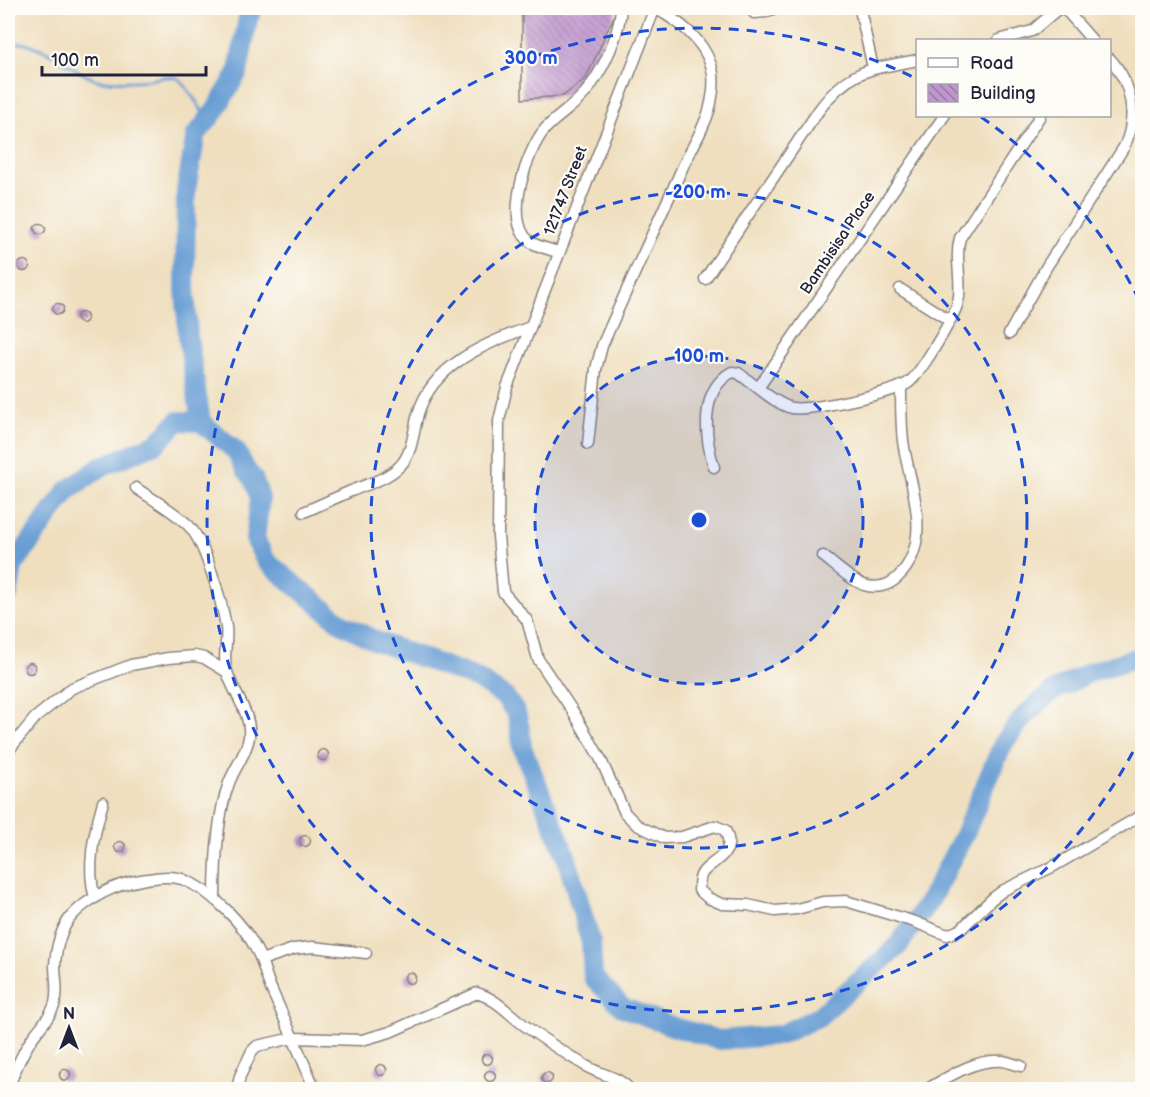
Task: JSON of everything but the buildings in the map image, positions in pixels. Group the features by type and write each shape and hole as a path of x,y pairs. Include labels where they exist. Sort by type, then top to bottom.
{"street":[{"path":"558,252 528,241 519,222 525,168 529,155 546,128 589,89 612,44 621,8"},
{"path":"588,444 596,369 602,345 703,127 713,92 712,66 705,52 691,33 676,20 655,8"},
{"name":"121747 Street","path":"655,8 507,387 499,421 498,536 503,592 527,620 537,659 574,713 600,758 625,813 637,825 664,838 682,837 715,826 725,830 729,837 728,847 723,856 703,872 699,881 699,890 708,898 723,904 748,905 775,911 797,909 823,902 846,901 915,922 947,935 960,930 1004,890 1054,866 1143,815"},
{"path":"754,13 766,12 775,8"},
{"path":"1008,39 1034,36 1059,8"},
{"path":"1064,8 1091,39"},
{"path":"861,14 873,68"},
{"path":"705,279 827,99 850,78 873,68 916,60"},
{"path":"1009,334 1047,266 1131,133 1132,112 1126,84 1111,60"},
{"name":"Bambisisa Place","path":"759,387 943,117"},
{"path":"714,467 708,449 707,436 710,400 723,378 728,374 735,372 786,406 801,409 847,400 909,383 920,370 950,320 958,300 957,254 960,238 1039,117"},
{"path":"900,289 950,320"},
{"path":"304,512 376,482 398,468 408,454 423,399 440,377 488,342 530,327"},
{"path":"823,556 863,584 873,587 894,581 909,562 917,531 916,510 903,442 902,386"},
{"path":"136,488 181,518 197,536 205,555 225,625 227,672 246,715 249,738 224,798 215,875 215,900"},
{"path":"8,751 35,718 72,688 131,665 195,656 204,658 227,672"},
{"path":"95,898 90,882 91,868 96,828 104,802"},
{"path":"8,1089 18,1063 55,1006 57,984 55,965 61,936 69,920 81,907 95,898 134,881 170,877 192,884 215,900 243,929 261,960 269,985 315,1089"},
{"path":"261,960 294,949 313,947 366,953"},
{"path":"237,1089 240,1076 252,1051 257,1046 293,1038 362,1040 390,1032 477,993 497,1003 592,1070 619,1080 630,1089"},
{"path":"926,1089 954,1073 981,1064 1001,1061 1022,1066"}],"waterway":[{"path":"253,8 248,18 238,72 215,111 196,135 186,190 185,287 188,337 201,422 236,451 253,478 260,498 255,539 266,561 341,623 376,641 476,678 505,697 516,713 522,747 566,856 591,943 593,977 622,1007 674,1027 720,1040 780,1035 818,1017 898,946 930,900 964,835 1003,744 1025,715 1052,692 1088,673 1142,656"},
{"path":"19,43 31,45 55,55"},
{"path":"60,60 102,81 177,78 189,90 207,120"},
{"path":"8,595 13,566 67,491 101,467 157,443 178,421 201,422"}]}
